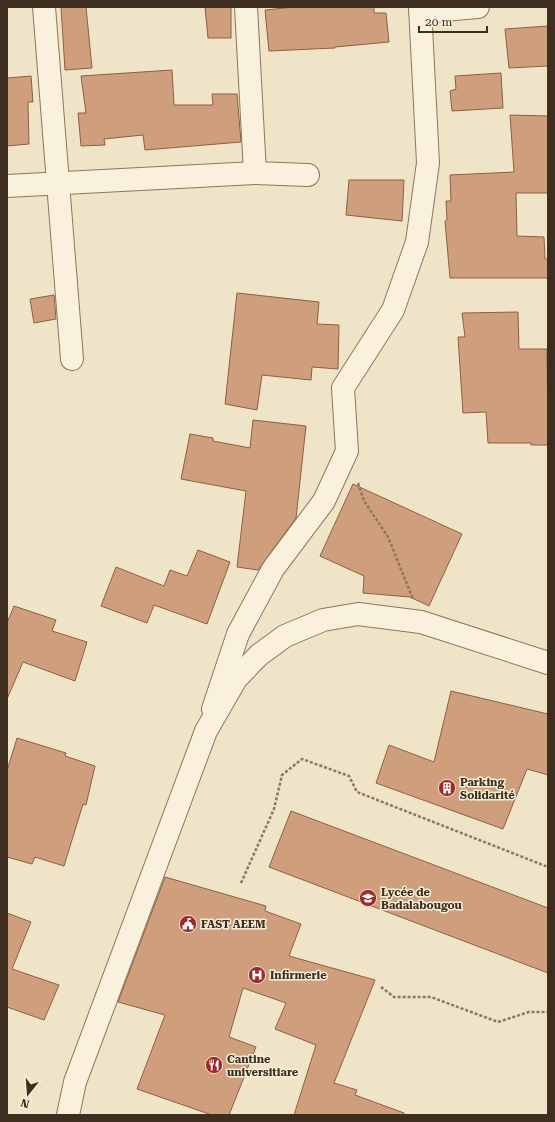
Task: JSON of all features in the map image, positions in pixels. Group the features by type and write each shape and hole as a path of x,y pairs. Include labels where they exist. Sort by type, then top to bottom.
{"street":[{"path":"44,7 72,359"},
{"path":"246,7 255,173"},
{"path":"68,1115 75,1082 206,731 238,634 273,568 324,501 347,451 343,388 393,310 417,242 428,163 420,9 478,7"},
{"path":"7,186 255,173 308,175"},
{"path":"206,731 236,679 259,655 285,636 323,620 358,614 421,622 548,663"}],"path":[{"path":"347,451 364,500 388,537 421,622"},
{"path":"240,883 274,808 282,775 302,759 349,776 357,792 548,867"},
{"path":"381,987 394,997 431,997 498,1022 529,1012 548,1012"}],"building":[{"path":"61,7 86,7 92,68 65,70"},
{"path":"205,7 231,7 231,38 208,38"},
{"path":"294,7 374,7 374,13 386,13 389,42 335,48 269,51 265,10"},
{"path":"548,26 548,66 509,68 505,29"},
{"path":"172,70 174,105 213,105 212,94 237,94 241,142 145,150 143,135 104,139 105,145 81,146 78,113 86,113 81,76"},
{"path":"501,73 503,108 452,111 450,91 456,89 455,76"},
{"path":"31,76 33,102 28,102 29,144 7,146 7,78"},
{"path":"510,115 548,116 548,193 516,193 517,236 544,237 545,259 548,259 548,278 450,278 445,221 447,220 446,201 451,201 450,175 514,172"},
{"path":"349,180 404,180 402,221 346,215"},
{"path":"237,293 319,302 317,324 339,325 338,369 312,367 311,380 262,375 257,410 225,404"},
{"path":"54,295 56,319 34,323 30,299"},
{"path":"518,312 519,349 547,349 548,445 531,445 531,443 488,443 486,412 463,413 458,337 465,337 462,313"},
{"path":"253,420 306,426 296,518 258,570 237,567 246,491 181,479 190,434 213,438 213,441 250,448"},
{"path":"353,484 462,534 429,606 410,597 363,593 364,576 320,556"},
{"path":"198,550 230,562 207,624 154,605 147,623 101,606 116,567 164,586 170,570 187,576"},
{"path":"14,606 56,620 52,631 87,642 75,681 23,662 7,699 7,623"},
{"path":"451,691 548,714 548,775 527,769 503,829 376,783 389,745 434,762"},
{"path":"17,738 66,753 65,756 95,766 86,805 83,804 64,866 35,857 32,864 7,857 7,771"},
{"path":"291,811 548,908 548,973 269,867"},
{"path":"165,877 266,906 265,911 301,924 289,956 375,980 334,1083 357,1090 355,1095 404,1113 404,1115 294,1115 316,1045 275,1029 286,1003 243,988 229,1037 256,1047 229,1115 212,1115 137,1089 165,1015 118,1002"},
{"path":"7,913 31,922 12,969 59,985 44,1020 7,1007"}],"place":[{"name":"Parking Solidarité","path":"447,788"},
{"name":"Lycée de Badalabougou","path":"368,898"},
{"name":"FAST AEEM","path":"188,924"},
{"name":"Infirmerie","path":"257,975"},
{"name":"Cantine universitiare","path":"214,1065"}]}
